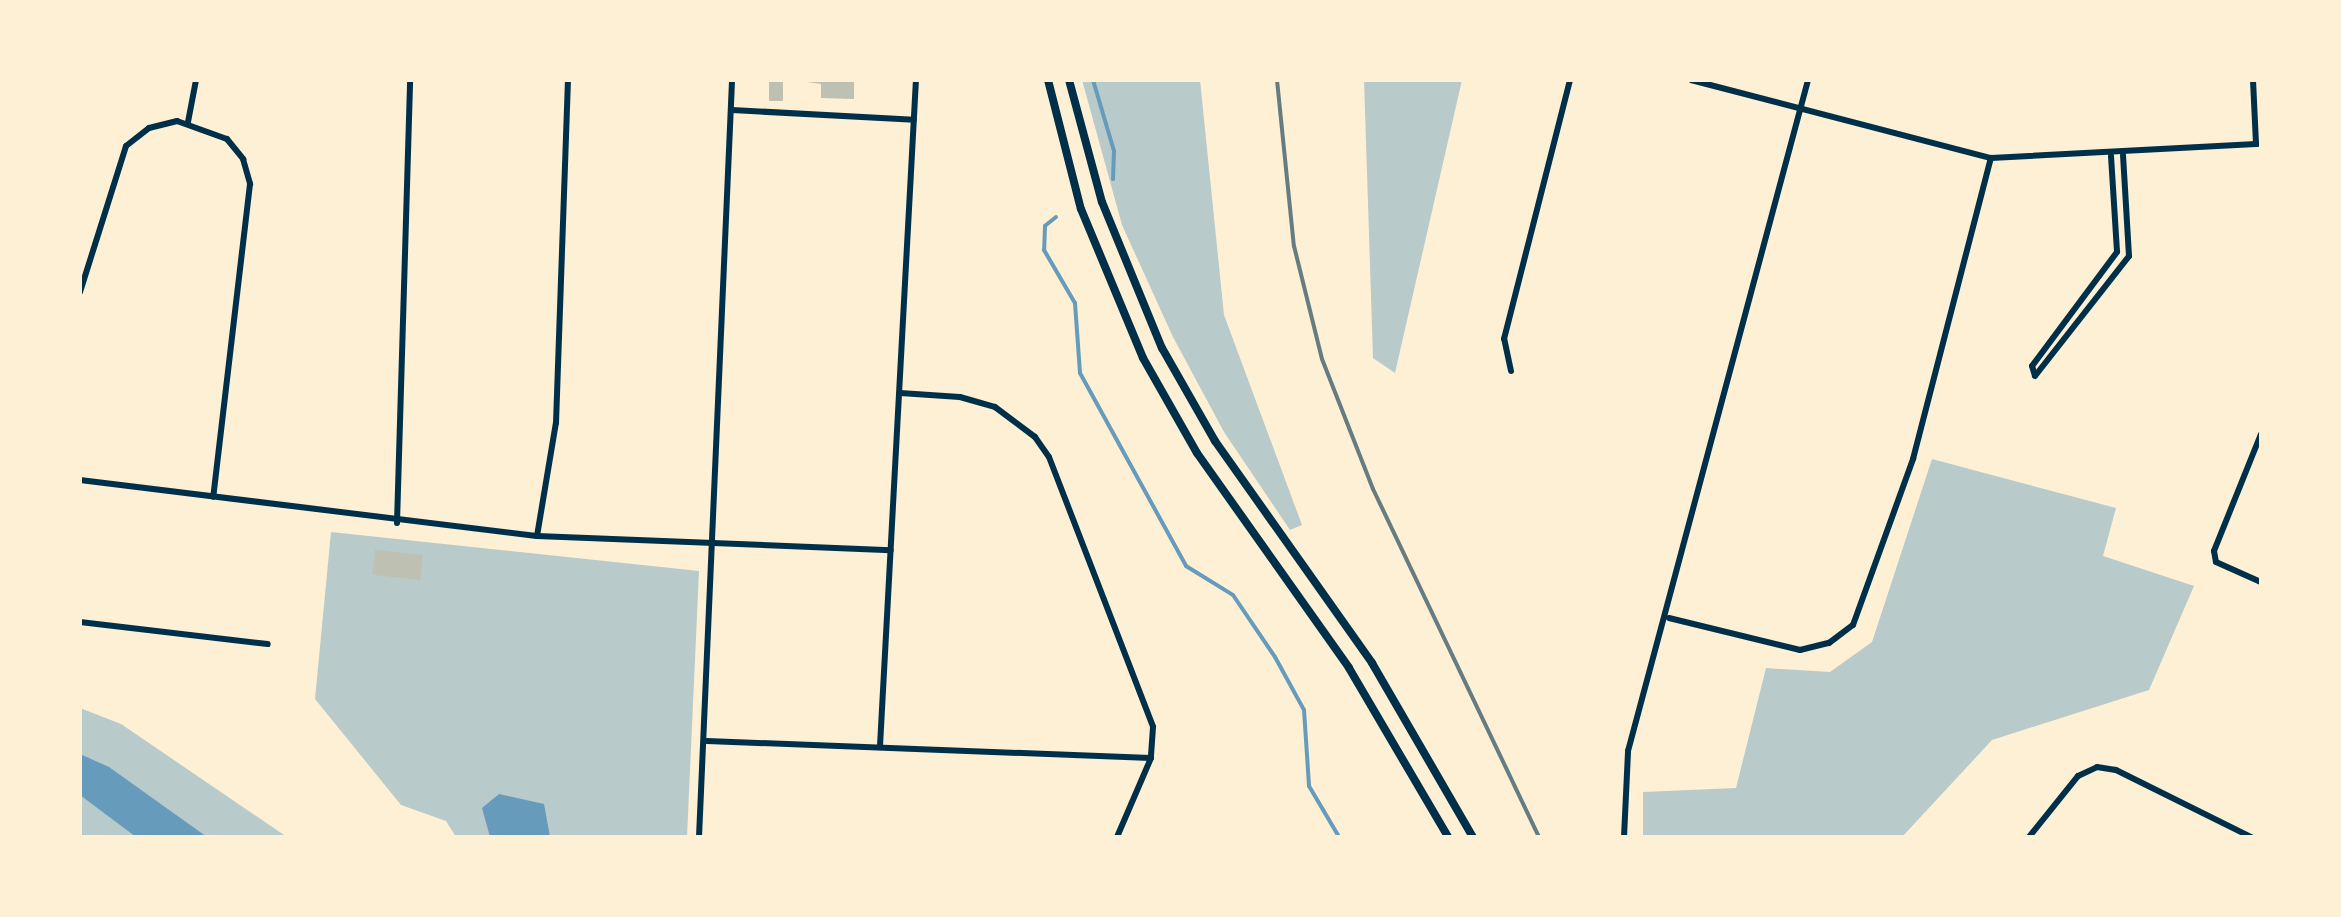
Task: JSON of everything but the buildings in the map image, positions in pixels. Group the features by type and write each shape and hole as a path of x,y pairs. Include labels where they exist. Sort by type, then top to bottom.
{"street":[{"path":"188,122 196,80"},
{"path":"397,523 410,80"},
{"path":"537,536 556,423 568,80"},
{"path":"699,837 707,741 732,80"},
{"path":"880,746 916,80"},
{"path":"1048,80 1082,209 1143,358 1197,453 1349,668 1448,837"},
{"path":"1069,80 1119,250 1179,380 1248,491 1372,663 1473,837"},
{"path":"1511,372 1504,340 1570,80"},
{"path":"1692,80 1991,158 2110,156 2259,144 2252,80"},
{"path":"1624,837 1628,751 1669,618 1808,80"},
{"path":"732,110 914,120"},
{"path":"80,292 126,146 148,128 188,122 216,131 236,148 250,184 213,496"},
{"path":"2110,156 2116,252 2032,366 2035,376 2129,256 2124,155"},
{"path":"1669,618 1800,650 1830,644 1852,624 1913,459 1991,158"},
{"path":"2116,252 2129,256"},
{"path":"900,392 978,401 1012,417 1043,447 1148,703 1151,758 1117,837"},
{"path":"2261,434 2214,551 2224,568 2261,582"},
{"path":"80,480 397,523 537,536 714,547 891,550"},
{"path":"80,622 268,644"},
{"path":"707,741 1151,758"},
{"path":"2029,837 2078,776 2097,767 2116,770 2251,837"}],"shaded area":[{"path":"1082,80 1200,80 1224,315 1302,525 1290,530 1224,432 1173,337 1122,225"},
{"path":"1364,80 1462,80 1395,373 1373,358"},
{"path":"1932,459 2116,508 2103,556 2194,586 2149,690 1992,740 1902,837 1643,837 1643,792 1736,788 1766,668 1830,672 1872,642"},
{"path":"331,532 699,571 687,837 456,837 446,821 401,805 315,699"},
{"path":"80,708 121,724 287,837 80,837"}],"water":[{"path":"80,754 109,767 207,837 136,837 80,795"},
{"path":"499,794 544,804 550,837 490,837 482,808"}],"waterway":[{"path":"1093,80 1114,151 1113,179"},
{"path":"1056,217 1045,226 1044,250 1075,303 1080,373 1186,566 1233,595 1275,657 1304,710 1309,786 1339,837"}],"railway":[{"path":"1277,80 1294,246 1322,359 1373,489 1539,837"}]}
